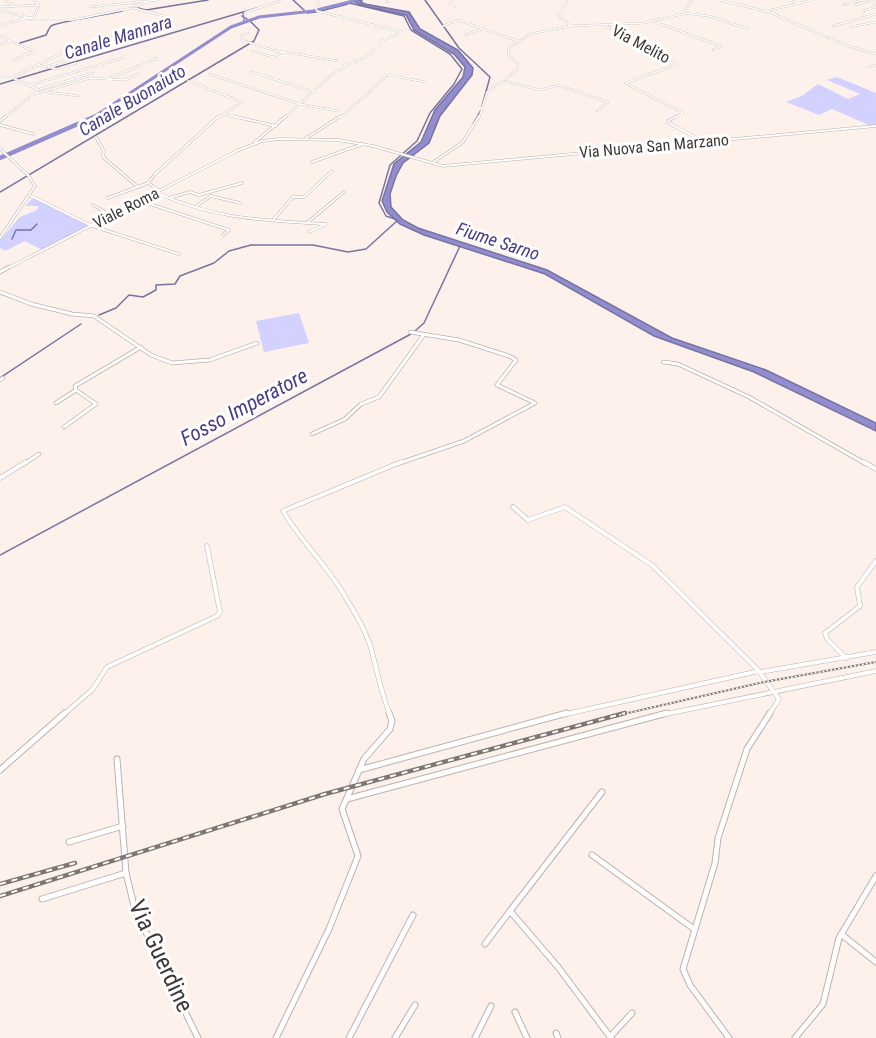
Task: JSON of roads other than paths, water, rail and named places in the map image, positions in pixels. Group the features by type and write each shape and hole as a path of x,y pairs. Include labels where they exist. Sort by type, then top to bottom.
{"street":[{"path":"6,0 14,6"},
{"path":"34,0 39,4"},
{"path":"0,26 28,18 45,0"},
{"path":"0,8 38,20 78,20 158,0"},
{"path":"90,7 129,1 158,0"},
{"path":"246,17 244,14 246,12 283,0"},
{"path":"252,144 315,93 330,75 346,64 366,57 377,49 381,41 402,31 316,10 319,0"},
{"path":"387,2 392,0"},
{"path":"452,0 450,4 454,7"},
{"path":"569,0 558,15 570,24 569,26"},
{"path":"683,13 691,0"},
{"path":"719,0 766,12 845,45 876,54"},
{"path":"788,0 799,3"},
{"path":"766,12 812,0"},
{"path":"843,5 862,0"},
{"path":"855,5 869,0 876,6 863,11"},
{"path":"0,77 13,77 73,48 168,18 119,3"},
{"path":"0,8 39,4"},
{"path":"431,164 464,145 484,108 487,92 519,67 508,53 509,48 531,34 569,26 654,21 683,13 709,15 748,30"},
{"path":"833,26 876,14"},
{"path":"443,26 458,20 519,41"},
{"path":"654,21 721,46 713,50"},
{"path":"850,27 876,22"},
{"name":"Via Melito","path":"604,25 678,64 625,83 683,113 668,121 669,123 703,142"},
{"path":"465,35 483,29"},
{"path":"248,33 241,38 250,44 346,64"},
{"path":"0,36 34,51 14,60"},
{"path":"0,44 10,41"},
{"path":"252,51 273,57 284,52"},
{"path":"45,67 85,55"},
{"path":"30,85 123,58"},
{"path":"108,79 157,58"},
{"path":"37,65 54,69 76,63"},
{"path":"869,67 876,65"},
{"path":"252,72 315,93"},
{"path":"33,134 0,123 38,91 93,73"},
{"path":"41,90 90,78 125,80 138,74"},
{"path":"209,74 300,104 337,111"},
{"path":"302,140 329,128 364,93 388,75 425,82"},
{"path":"13,77 41,90 79,96"},
{"path":"108,198 148,183 222,114 242,102 188,81"},
{"path":"504,81 540,90 560,86 608,102 597,111"},
{"path":"222,114 277,126"},
{"name":"Via Nuova San Marzano","path":"252,144 279,139 363,144 431,164 447,166 876,126"},
{"path":"96,136 105,151 103,157 138,187"},
{"name":"Viale Roma","path":"0,272 252,144"},
{"path":"312,162 363,144"},
{"path":"0,149 28,175 35,186 0,238"},
{"path":"272,221 293,197 304,197 332,171"},
{"path":"148,183 169,198 238,219 326,224 309,232"},
{"path":"169,198 190,192 199,195 242,183"},
{"path":"308,222 344,192"},
{"path":"30,196 92,226 179,254"},
{"path":"194,207 211,196 240,203"},
{"path":"140,200 229,230 223,235"},
{"path":"93,206 111,216"},
{"path":"0,230 8,227"},
{"path":"0,292 31,304 72,314 94,316 151,355 172,363 192,363 230,354 257,343"},
{"path":"276,1038 329,929 357,856 342,809 364,759 392,725 377,680 372,650 336,583 296,534 283,511 401,462 464,441 535,403 496,385 516,360 499,351 411,333"},
{"path":"312,434 345,419 361,404 379,397 423,335"},
{"path":"56,403 76,390 75,386 141,347"},
{"path":"663,362 678,364 749,397 876,469"},
{"path":"64,427 96,404 76,390"},
{"path":"0,478 39,454"},
{"path":"513,507 528,520 562,506 590,522 652,565 760,671 779,699 747,749 718,838 715,863 683,969 690,985 729,1038"},
{"path":"0,771 93,689 107,667 217,616 220,612 207,546"},
{"path":"846,658 827,639 825,633 860,606 857,587 876,561"},
{"path":"359,770 584,709 760,671 876,652"},
{"path":"346,799 559,739 774,689 876,671"},
{"name":"Via Guerdine","path":"117,759 126,873 135,910 198,1038"},
{"path":"485,944 602,792"},
{"path":"69,842 123,826"},
{"path":"592,855 694,929"},
{"path":"42,899 126,873"},
{"path":"795,1038 823,1004 841,934 876,876"},
{"path":"510,911 558,967 610,1038 632,1013"},
{"path":"349,1038 413,915"},
{"path":"841,934 876,962"},
{"path":"395,1038 415,1005"},
{"path":"475,1038 491,1006"},
{"path":"515,1012 527,1038"}],"waterway":[{"path":"138,8 146,10 208,0"},
{"path":"293,0 304,10"},
{"path":"93,117 231,27 259,17 313,11 357,0"},
{"path":"425,0 459,48 490,77 482,106"},
{"path":"349,3 404,16 411,30 450,54 462,69 454,84 430,113 417,141 390,165 379,203 386,216 395,219"},
{"path":"321,11 348,4"},
{"name":"Canale Mannara","path":"244,21 243,12 257,8"},
{"path":"20,43 46,35 50,27 55,24 122,11"},
{"name":"Canale Mannara","path":"0,84 243,12"},
{"path":"307,13 316,12"},
{"name":"Canale Buonaiuto","path":"242,16 247,19"},
{"name":"Canale Buonaiuto","path":"0,192 254,41 259,30 250,21"},
{"path":"473,124 481,110"},
{"path":"0,158 93,117"},
{"path":"99,315 116,308 129,295 143,297 156,290 156,285 175,284 180,276 214,263 229,251 251,245 313,245 348,252 366,249 398,220"},
{"path":"12,239 16,230 31,230 37,224"},
{"name":"Fosso Imperatore","path":"415,331 424,323 460,246"},
{"path":"0,378 81,324"},
{"name":"Fosso Imperatore","path":"0,555 411,334"}],"railway":[{"path":"619,715 764,682 876,662"},
{"path":"0,896 325,794 625,713"},
{"path":"0,884 75,863"}],"water label":[{"name":"Fiume Sarno","path":"498,241"}]}
